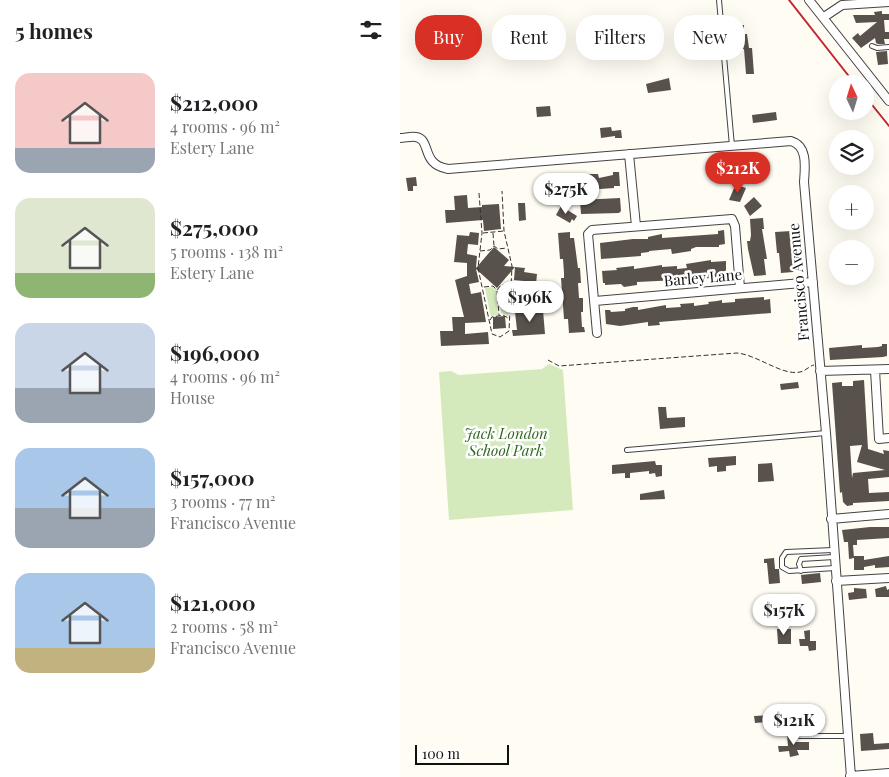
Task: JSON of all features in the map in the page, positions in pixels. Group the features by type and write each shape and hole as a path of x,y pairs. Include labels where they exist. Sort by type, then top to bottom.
{"street":[{"path":"809,0 889,100"},
{"path":"824,18 842,5 889,2"},
{"name":"Francisco Avenue","path":"400,138 423,137 428,157 433,163 448,169 791,141 800,146 806,163 804,182 826,433 851,776"},
{"path":"629,154 636,226"},
{"path":"597,333 590,232 592,230 732,220 735,226 740,288"},
{"name":"Barley Lane","path":"595,301 813,282"},
{"path":"820,368 889,369"},
{"path":"875,370 879,439 889,438"},
{"path":"831,519 889,514"},
{"path":"836,582 889,578"},
{"path":"851,776 889,773"}],"lane":[{"path":"719,0 732,146"},
{"path":"872,46 877,48 889,47"},
{"path":"627,450 826,433"},
{"path":"834,554 793,551 784,554 783,569 801,571 835,568"},
{"path":"801,571 799,564 801,559 834,554"},
{"path":"822,557 824,569"},
{"path":"800,736 848,736"}],"path":[{"path":"479,193 482,233 478,268 492,334 500,337 509,331 508,319 512,266 504,231 502,191"},
{"path":"482,233 504,231"},
{"path":"493,232 494,246"},
{"path":"494,246 498,249 508,248"},
{"path":"480,251 490,250 494,246"},
{"path":"499,315 497,290 501,285 511,285"},
{"path":"483,287 492,286 497,290"},
{"path":"490,320 492,317 499,315 503,315 508,319"},
{"path":"548,360 559,366 737,352 748,354 783,370 801,372 812,365 820,368"}],"green space":[{"path":"502,286 510,286 508,316 501,313 499,290"},
{"path":"493,287 496,290 498,314 491,317 485,288"},
{"name":"Jack London School Park","path":"549,364 563,370 573,510 449,520 439,372 451,371 459,375 542,369"}],"building":[{"path":"882,11 882,14 889,14 889,20 884,20 885,32 889,32 889,39 884,39 885,44 878,44 875,38 861,48 852,38 858,33 860,36 877,22 856,23 853,15 875,15 874,12"},
{"path":"745,34 747,34 749,48 752,48 754,74 746,74"},
{"path":"887,51 888,64 878,65 876,52"},
{"path":"669,78 671,90 648,93 646,84"},
{"path":"550,106 551,116 537,117 536,107"},
{"path":"776,112 777,120 753,123 752,115"},
{"path":"611,127 612,131 621,130 622,138 615,138 615,136 601,138 600,128"},
{"path":"613,172 619,172 620,186 614,186 614,188 552,191 551,177 570,176 570,179 585,178 585,174 598,174 599,178 613,175"},
{"path":"416,177 417,186 413,186 413,191 408,191 406,178"},
{"path":"740,186 746,188 740,202 729,200 734,188 738,190"},
{"path":"467,195 468,208 499,204 501,229 484,231 483,220 446,223 445,210 455,210 454,196"},
{"path":"754,197 762,206 750,216 744,206"},
{"path":"620,198 621,211 619,213 581,214 580,200"},
{"path":"518,203 525,203 526,220 519,221"},
{"path":"561,206 577,216 574,221 572,219 570,223 556,215"},
{"path":"763,218 764,229 762,229 767,259 764,259 766,275 754,276 747,241 750,241 751,235 750,219"},
{"path":"724,230 725,244 719,245 719,247 696,247 691,249 691,251 672,254 671,249 649,251 641,253 641,256 601,259 600,243 648,239 648,237 662,234 662,238 718,234 718,231"},
{"path":"791,231 791,237 795,236 795,252 793,252 795,270 793,272 781,273 775,232"},
{"path":"470,232 479,233 478,245 468,244 467,254 477,256 476,268 494,247 509,260 504,266 515,267 497,288 476,269 479,282 469,284 471,294 481,292 486,322 465,323 465,334 488,332 489,344 441,346 440,331 453,331 452,317 464,317 455,280 467,276 467,263 454,262 457,235 469,236"},
{"path":"570,232 570,238 574,238 578,268 580,268 579,298 583,298 583,312 581,312 582,327 584,327 585,332 569,333 568,319 564,319 561,278 564,278 564,273 563,259 560,259 558,233"},
{"path":"711,260 711,262 726,261 725,276 679,282 678,280 637,282 637,285 624,287 621,284 605,285 603,283 602,271 617,270 616,268 634,266 634,269 662,265 662,267 677,266 677,269 687,268 686,264"},
{"path":"515,267 525,268 524,272 537,274 534,304 512,302 513,290 523,291 524,281 514,280"},
{"path":"764,297 764,300 770,299 771,313 659,322 660,325 648,326 648,322 620,326 606,324 605,310 610,310 611,312 625,311 625,309 638,307 638,310 666,305 666,308 681,307 680,304 694,303 694,306 722,300 722,303 735,302 735,299"},
{"path":"543,310 545,334 513,336 512,330 517,330 515,312"},
{"path":"505,316 506,328 493,329 493,317"},
{"path":"882,344 887,344 887,356 830,360 829,348 862,345 862,348 878,347 882,346"},
{"path":"864,380 868,449 884,454 883,450 889,451 889,477 868,479 869,493 889,492 889,501 853,503 853,505 847,506 843,502 842,492 840,493 832,383 842,382 842,386 853,386 853,381","holes":["862,445 857,462 885,470 853,473 852,478 850,446"]},
{"path":"798,382 799,388 781,390 780,384"},
{"path":"658,407 666,407 667,418 685,417 685,427 660,429"},
{"path":"736,456 736,465 726,466 726,471 717,472 717,466 709,467 708,458"},
{"path":"655,461 656,465 662,465 662,476 656,477 655,473 649,474 649,471 630,473 630,478 625,478 625,473 612,474 612,465"},
{"path":"772,463 774,481 758,482 758,464"},
{"path":"664,490 665,499 640,500 640,494"},
{"path":"889,527 889,538 857,540 857,545 853,545 854,558 849,559 848,542 844,542 842,530"},
{"path":"854,556 864,556 864,560 889,556 889,567 875,568 875,565 864,567 864,570 854,570"},
{"path":"774,558 775,569 779,569 780,583 769,584 767,563 764,563 764,559"},
{"path":"820,573 821,582 802,584 801,575"},
{"path":"886,586 887,590 889,589 889,597 876,597 875,589"},
{"path":"854,588 866,589 867,598 849,600 848,593 854,592"},
{"path":"777,629 791,629 791,644 778,644"},
{"path":"810,630 810,641 816,641 816,650 809,651 808,646 800,646 799,639 805,639 804,631"},
{"path":"788,714 789,720 755,723 754,716"},
{"path":"873,733 874,744 889,743 889,749 861,751 860,734"},
{"path":"787,735 796,735 796,742 809,742 809,750 797,750 799,755 790,757 789,751 779,752 778,746 788,746"}],"railway":[{"path":"789,0 848,75"},
{"path":"874,107 889,126"}]}
